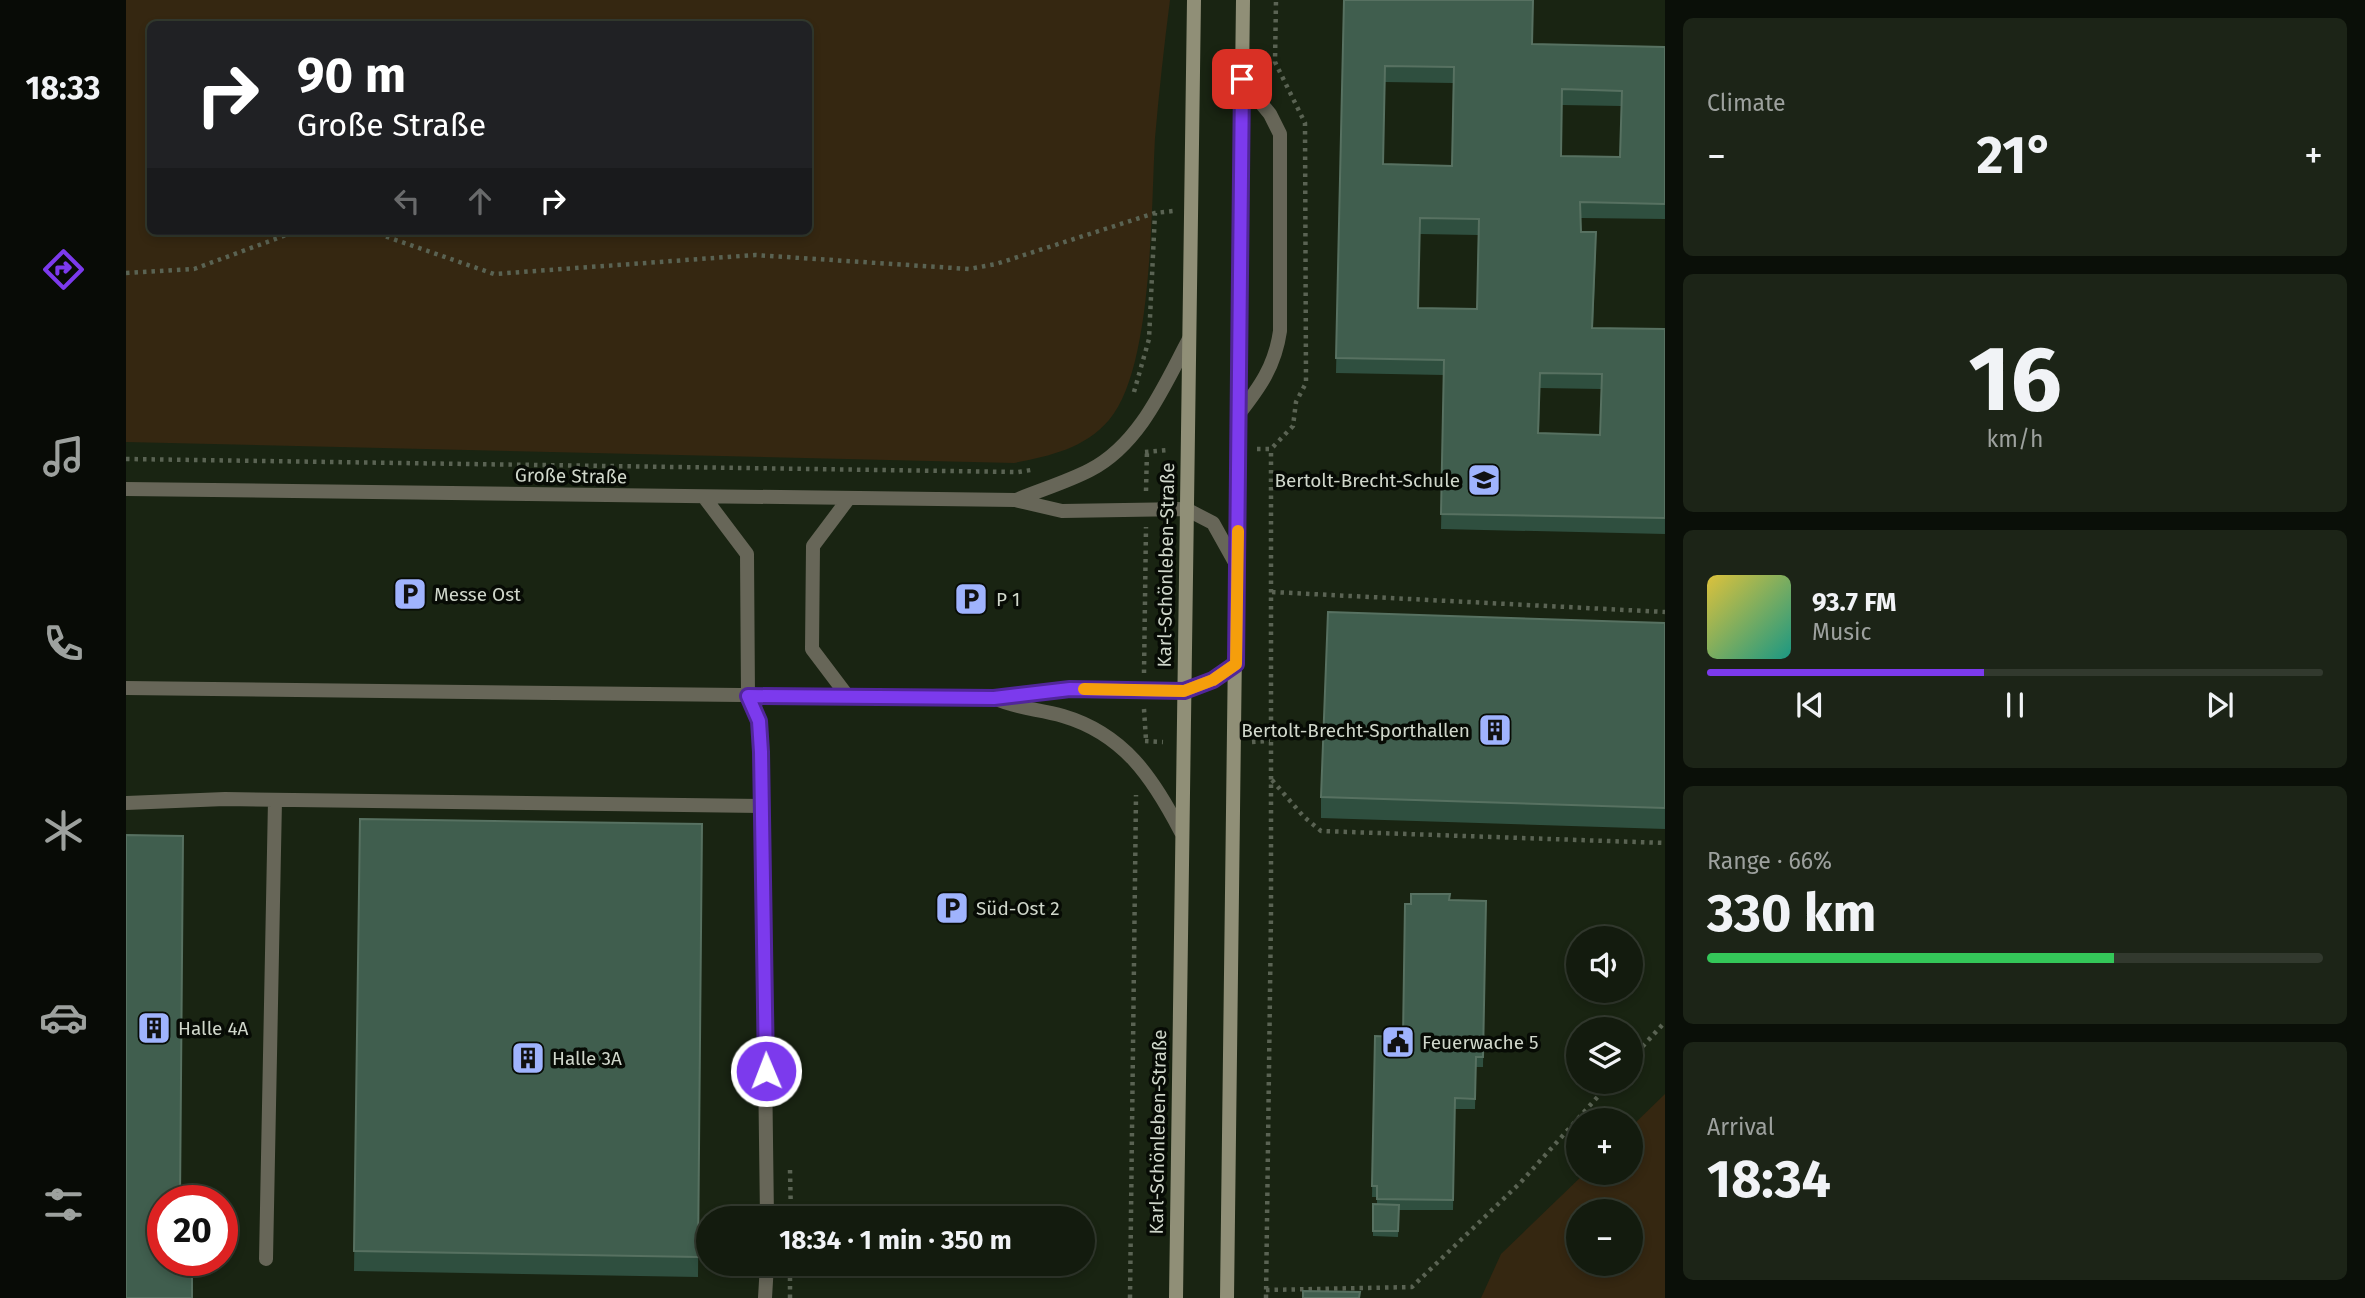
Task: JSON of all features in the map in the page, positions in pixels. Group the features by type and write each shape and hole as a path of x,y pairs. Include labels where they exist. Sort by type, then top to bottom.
{"main road":[{"name":"Karl-Schönleben-Straße","path":"1175,1298 1194,0"},
{"path":"1227,1298 1243,0"}],"lane":[{"path":"1238,415 1268,376 1276,355 1280,331 1280,134 1270,114 1242,79"},
{"name":"Große Straße","path":"1015,500 1092,470 1110,457 1152,409 1189,339"},
{"name":"Große Straße","path":"126,489 1015,500 1062,511 1186,509"},
{"path":"704,497 747,554 748,696 759,721 767,1206"},
{"path":"849,498 813,546 812,649 849,698"},
{"path":"1186,509 1213,523 1237,567"},
{"path":"126,688 994,698 1070,689 1184,691 1213,680 1236,664"},
{"path":"994,698 1016,708 1060,715 1085,723 1118,743 1149,775 1181,832"},
{"path":"126,803 275,800 761,806"},
{"path":"266,1259 275,800"},
{"path":"765,1298 766,1276"}],"path":[{"path":"382,235 494,274 755,255 969,269 996,264 1155,213 1191,208"},
{"path":"1130,401 1141,375 1149,339 1155,213"},
{"path":"126,273 194,270 286,235"},
{"path":"1266,1298 1271,449"},
{"path":"1146,740 1144,691 1147,451"},
{"path":"126,459 1018,472 1037,469"},
{"path":"1272,592 1665,612"},
{"path":"1271,780 1304,817 1321,831 1665,843"},
{"path":"1130,1298 1136,794"},
{"path":"1643,1046 1665,1022"},
{"path":"1266,1290 1412,1287 1521,1182 1600,1094"},
{"path":"790,1276 790,1298"}],"shaded area":[{"path":"126,0 1170,0 1155,138 1147,286 1134,364 1123,396 1109,420 1099,430 1065,450 1014,463 126,442"},
{"path":"1665,1094 1665,1298 1481,1298 1501,1254 1573,1185 1643,1185 1643,1115"}],"building":[{"path":"1344,0 1533,0 1532,44 1665,47 1665,204 1580,202 1581,232 1596,232 1592,328 1665,329 1665,518 1441,514 1444,360 1336,358","holes":["1385,66 1454,67 1452,166 1383,164","1562,89 1622,91 1620,157 1561,156","1420,218 1479,219 1477,309 1418,308","1540,373 1602,374 1600,435 1538,433"]},
{"name":"Bertolt-Brecht-Sporthallen","path":"1328,612 1665,623 1665,808 1321,797"},
{"name":"Halle 3A","path":"360,819 702,824 696,1257 354,1251"},
{"name":"Halle 4A","path":"126,835 183,836 180,1185 147,1185 147,1276 192,1276 192,1298 126,1298"},
{"path":"1411,894 1450,894 1449,900 1486,901 1483,1057 1476,1057 1475,1099 1455,1098 1453,1200 1377,1199 1377,1186 1372,1186 1375,1036 1403,1037 1405,904 1411,904"},
{"path":"1373,1204 1399,1205 1398,1231 1373,1231"},
{"path":"1303,1291 1360,1292 1359,1298 1303,1298"}],"slow traffic":[{"path":"1084,689 1184,691 1213,680 1236,664 1238,531"}],"place":[{"name":"Bertolt-Brecht-Schule","path":"1484,480"},
{"name":"Messe Ost","path":"410,594"},
{"name":"P 1","path":"971,599"},
{"name":"Bertolt-Brecht-Sporthallen","path":"1495,730"},
{"name":"Süd-Ost 2","path":"952,908"},
{"name":"Halle 4A","path":"154,1028"},
{"name":"Feuerwache 5","path":"1398,1042"},
{"name":"Halle 3A","path":"528,1058"}],"route":[{"path":"766,1071 761,752 759,721 748,696 994,698 1070,689 1184,691 1213,680 1236,664 1242,79"}]}
